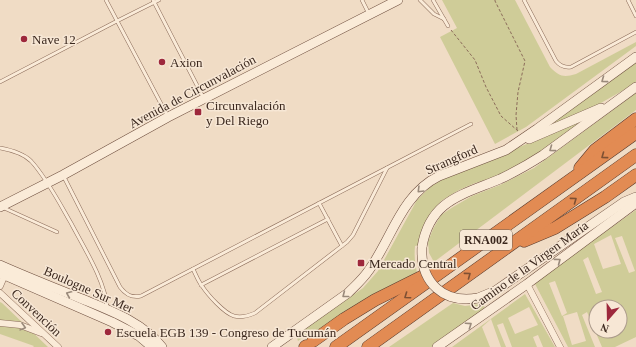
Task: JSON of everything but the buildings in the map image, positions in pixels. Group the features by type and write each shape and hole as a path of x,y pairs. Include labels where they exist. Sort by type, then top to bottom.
{"highway":[{"path":"568,182 595,150 636,119"},
{"name":"RNA002","path":"336,347 636,133"},
{"name":"RNA002","path":"368,347 636,155"},
{"path":"504,250 555,228 605,197 636,174"},
{"path":"308,345 344,319 376,300 423,276 442,271"}],"street":[{"name":"Avenida de Circunvalación","path":"0,206 63,175 204,98 398,0"},
{"name":"Strangford","path":"272,347 348,293 356,285 369,270 403,211 423,186 440,176 506,150 636,57"},
{"path":"636,87 529,165 453,198 444,205 429,223 424,236 422,247 423,267 427,276 440,291 458,299 478,298 495,291 624,202 636,197"},
{"path":"506,150 617,100"},
{"name":"Camino de la Virgen María","path":"437,347 527,284 636,203"},
{"name":"Boulogne Sur Mer","path":"0,265 130,320 145,330 162,347"},
{"name":"Boulogne Sur Mer","path":"3,274 112,322 139,336 152,347"},
{"name":"Convención","path":"0,286 3,279 3,274"},
{"path":"527,284 560,347"},
{"name":"Convención","path":"0,293 58,347"},
{"path":"0,323 20,325 44,334"}],"lane":[{"path":"106,0 168,117"},
{"path":"0,82 154,1 159,0"},
{"path":"362,0 369,14"},
{"path":"420,0 434,14 444,19"},
{"path":"433,0 448,26"},
{"path":"524,0 556,61 562,67 571,67 636,32"},
{"path":"628,0 636,16"},
{"path":"154,1 204,98"},
{"path":"63,175 120,287 127,294 136,297 142,296 471,124"},
{"path":"0,148 15,152 30,160 40,172 91,260 105,296 107,310"},
{"path":"193,269 201,285 225,311 234,316 241,317 255,313 347,242 353,235 388,168"},
{"path":"319,203 342,246"},
{"path":"0,206 57,232"},
{"path":"201,285 328,219"}],"path":[{"path":"495,0 525,61 518,92 516,114 517,130"},
{"path":"448,26 474,60 486,88 501,116 519,132 521,139"}],"shaded area":[{"path":"442,0 515,0 550,67 564,76 576,74 636,42 636,46 526,127 495,144 440,37 457,28"},
{"path":"636,62 636,83 578,116 524,140"},
{"path":"636,93 636,110 434,262 429,253 428,242 441,215 472,196 500,185 534,168"},
{"path":"589,118 552,146 497,177 475,183 459,190 441,201 420,245 415,246 415,261 418,276 313,337 309,334 298,341 296,335 363,288 378,271 417,200 429,188 445,177"},
{"path":"636,210 636,337 615,347 602,347 599,339 628,339 628,299 588,299 588,314 587,312 582,315 588,330 588,339 592,339 595,347 568,347 534,282","holes":["611,235 621,264 603,269 594,244","622,236 635,271 629,273 615,238","588,257 602,292 596,294 583,260","555,281 567,313 562,316 549,283","577,312 586,341 572,345 563,316"]},
{"path":"525,294 555,347 543,347 538,335 533,337 537,347 512,347 503,323 497,325 506,347 501,347 491,319 482,327 490,347 452,347","holes":["529,307 538,325 515,334 508,318"]},
{"path":"0,302 48,347 33,347 34,346 0,334"},
{"path":"453,303 465,306 480,304 485,307 468,322 432,347 389,347"}],"place":[{"name":"Nave 12","path":"24,39"},
{"name":"Axion","path":"162,62"},
{"name":"Circunvalación y Del Riego","path":"198,112"},
{"name":"Mercado Central","path":"361,263"},
{"name":"Escuela EGB 139 - Congreso de Tucumán","path":"108,332"}]}
